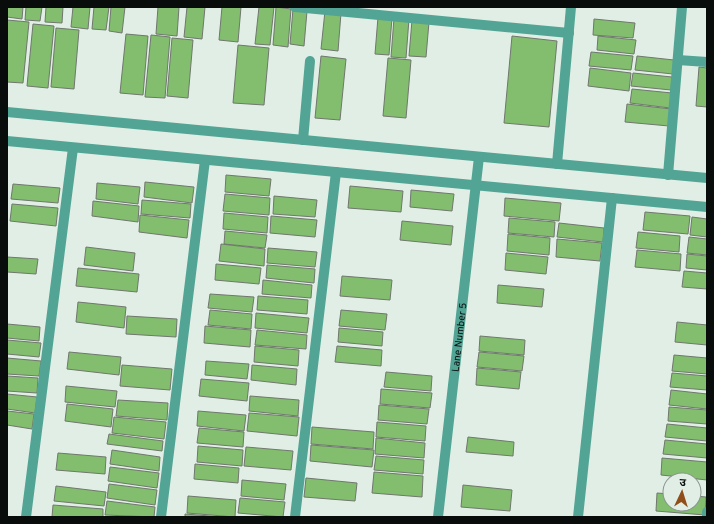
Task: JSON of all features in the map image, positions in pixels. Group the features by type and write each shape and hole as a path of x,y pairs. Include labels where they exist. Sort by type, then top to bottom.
{"street":[{"path":"295,7 569,33"},
{"path":"557,164 571,7"},
{"path":"668,174 682,7"},
{"path":"678,60 707,62"},
{"path":"303,140 310,61"},
{"path":"7,112 707,178"},
{"path":"7,142 707,207"},
{"path":"26,517 73,148"},
{"name":"Lane Number 5","path":"438,517 479,157"},
{"path":"161,517 205,160"},
{"path":"295,517 336,172"},
{"path":"578,517 612,198"},
{"path":"706,517 707,512"}],"building":[{"path":"7,7 23,7 22,19 7,17"},
{"path":"26,7 42,7 40,21 25,20"},
{"path":"46,7 63,7 62,23 45,22"},
{"path":"73,7 90,7 88,29 71,27"},
{"path":"94,7 109,7 106,30 92,29"},
{"path":"111,7 125,7 122,33 109,31"},
{"path":"158,7 179,7 177,36 156,34"},
{"path":"187,7 205,7 202,39 184,37"},
{"path":"222,7 241,7 238,42 219,40"},
{"path":"259,7 274,7 270,45 255,44"},
{"path":"276,7 291,9 288,47 273,45"},
{"path":"293,9 307,11 304,46 290,44"},
{"path":"325,11 341,13 338,51 321,49"},
{"path":"378,17 392,18 389,55 375,54"},
{"path":"394,18 409,19 406,58 391,57"},
{"path":"594,19 635,23 633,38 593,35"},
{"path":"7,20 29,22 23,83 7,82"},
{"path":"412,20 429,22 426,57 409,56"},
{"path":"33,24 54,26 48,88 27,86"},
{"path":"56,28 79,30 74,89 51,87"},
{"path":"126,34 148,36 143,95 120,93"},
{"path":"151,35 170,37 165,98 145,97"},
{"path":"512,36 557,41 549,127 504,123"},
{"path":"598,36 636,40 634,54 597,50"},
{"path":"172,38 193,40 188,98 167,96"},
{"path":"238,45 269,48 264,105 233,103"},
{"path":"591,52 633,56 631,70 589,66"},
{"path":"321,56 346,59 340,120 315,118"},
{"path":"637,56 674,60 673,74 635,70"},
{"path":"388,58 411,60 406,118 383,116"},
{"path":"699,67 707,68 707,107 696,106"},
{"path":"590,68 631,73 629,91 588,86"},
{"path":"633,73 672,77 671,90 631,86"},
{"path":"632,89 672,93 670,108 630,103"},
{"path":"627,104 671,109 669,126 625,122"},
{"path":"226,175 271,179 269,196 225,192"},
{"path":"145,182 194,187 192,203 144,197"},
{"path":"97,183 140,187 138,204 96,199"},
{"path":"13,184 60,188 58,203 11,199"},
{"path":"350,186 403,191 401,212 348,208"},
{"path":"411,190 454,194 452,211 410,207"},
{"path":"225,194 270,198 269,215 223,211"},
{"path":"274,196 317,200 315,217 273,214"},
{"path":"505,198 561,203 559,221 504,216"},
{"path":"142,200 191,204 190,218 141,214"},
{"path":"93,201 139,206 138,222 92,216"},
{"path":"12,204 58,208 56,226 10,221"},
{"path":"645,212 690,216 688,234 643,230"},
{"path":"224,213 268,217 267,233 223,229"},
{"path":"140,215 189,220 187,238 139,232"},
{"path":"271,216 317,220 315,237 270,233"},
{"path":"692,217 707,219 707,237 690,235"},
{"path":"509,218 555,222 554,237 508,233"},
{"path":"402,221 453,226 451,245 400,240"},
{"path":"559,223 604,228 603,242 557,237"},
{"path":"225,231 267,235 265,248 224,244"},
{"path":"638,232 680,236 679,252 636,248"},
{"path":"508,234 550,238 549,255 507,251"},
{"path":"689,237 707,239 707,255 687,253"},
{"path":"557,239 602,243 600,261 556,257"},
{"path":"221,244 265,249 264,266 219,261"},
{"path":"86,247 135,253 133,271 84,265"},
{"path":"268,248 317,252 315,267 267,263"},
{"path":"637,250 681,254 680,271 635,267"},
{"path":"506,253 548,257 546,274 505,270"},
{"path":"687,254 707,256 707,270 686,268"},
{"path":"7,257 38,259 36,274 7,272"},
{"path":"216,264 261,268 259,284 215,280"},
{"path":"267,265 315,269 314,283 266,278"},
{"path":"78,268 139,274 137,292 76,286"},
{"path":"684,271 707,273 707,289 682,287"},
{"path":"342,276 392,280 390,300 340,296"},
{"path":"263,280 312,285 311,298 262,294"},
{"path":"498,285 544,289 542,307 497,303"},
{"path":"210,294 254,297 252,312 208,308"},
{"path":"258,296 308,300 307,314 257,310"},
{"path":"78,302 126,307 124,328 76,322"},
{"path":"210,310 252,314 251,329 208,325"},
{"path":"341,310 387,314 385,330 339,326"},
{"path":"256,313 309,318 307,333 255,328"},
{"path":"127,316 177,319 176,337 126,334"},
{"path":"677,322 707,325 707,345 675,342"},
{"path":"7,324 40,327 39,341 7,338"},
{"path":"205,326 251,330 250,347 204,343"},
{"path":"339,328 383,332 382,346 338,342"},
{"path":"257,330 307,335 306,349 255,345"},
{"path":"480,336 525,340 524,355 479,351"},
{"path":"7,340 41,343 39,357 7,354"},
{"path":"255,346 299,350 298,366 254,362"},
{"path":"337,346 382,350 381,366 335,362"},
{"path":"69,352 121,357 119,375 67,369"},
{"path":"479,352 524,356 522,371 477,367"},
{"path":"674,355 707,358 707,374 672,371"},
{"path":"7,358 41,361 39,376 7,374"},
{"path":"206,361 249,364 247,379 205,375"},
{"path":"122,365 172,369 170,390 120,386"},
{"path":"252,365 297,369 296,385 251,380"},
{"path":"477,368 521,372 519,389 476,385"},
{"path":"386,372 432,376 431,391 384,387"},
{"path":"672,373 707,376 707,390 670,387"},
{"path":"7,376 38,378 37,393 7,391"},
{"path":"201,379 249,383 247,401 199,396"},
{"path":"66,386 117,391 115,407 65,402"},
{"path":"381,389 432,393 430,408 380,404"},
{"path":"671,390 707,394 707,409 669,405"},
{"path":"7,394 37,397 35,413 7,409"},
{"path":"250,396 299,400 298,416 249,411"},
{"path":"118,400 168,403 167,420 116,416"},
{"path":"67,404 113,409 111,427 65,421"},
{"path":"379,405 429,409 427,424 378,420"},
{"path":"669,407 707,410 707,424 668,421"},
{"path":"7,411 34,414 32,429 7,425"},
{"path":"198,411 246,415 244,431 197,426"},
{"path":"249,413 299,417 297,436 247,431"},
{"path":"114,417 166,422 164,439 112,433"},
{"path":"377,422 426,426 425,441 376,437"},
{"path":"667,424 707,428 707,441 665,437"},
{"path":"312,427 374,432 373,449 311,444"},
{"path":"199,428 244,432 243,447 197,443"},
{"path":"109,434 163,441 162,451 107,444"},
{"path":"468,437 514,442 513,456 466,452"},
{"path":"376,438 425,443 424,458 375,454"},
{"path":"665,440 707,444 707,458 663,454"},
{"path":"311,445 374,450 372,467 310,461"},
{"path":"198,446 243,450 242,466 197,462"},
{"path":"246,447 293,451 291,470 244,466"},
{"path":"112,450 160,457 159,471 110,464"},
{"path":"58,453 106,457 105,474 56,470"},
{"path":"376,456 424,460 423,474 374,470"},
{"path":"662,458 707,462 707,480 702,479 702,472 662,472 661,475"},
{"path":"195,464 239,468 238,483 194,479"},
{"path":"110,467 159,473 157,488 108,481"},
{"path":"374,472 423,476 422,497 372,493"},
{"path":"306,478 357,483 355,501 304,497"},
{"path":"242,480 286,484 284,500 241,496"},
{"path":"109,484 157,490 155,505 107,498"},
{"path":"463,485 512,490 510,511 461,507"},
{"path":"56,486 106,492 104,506 54,501"},
{"path":"657,493 662,493 662,511 656,511"},
{"path":"188,496 236,500 235,517 187,513"},
{"path":"702,497 706,497 705,515 668,512 702,512"},
{"path":"240,498 285,502 283,517 238,513"},
{"path":"107,501 155,507 154,517 105,515"},
{"path":"53,505 103,509 103,517 52,517"},
{"path":"185,514 222,517 185,517"}]}
